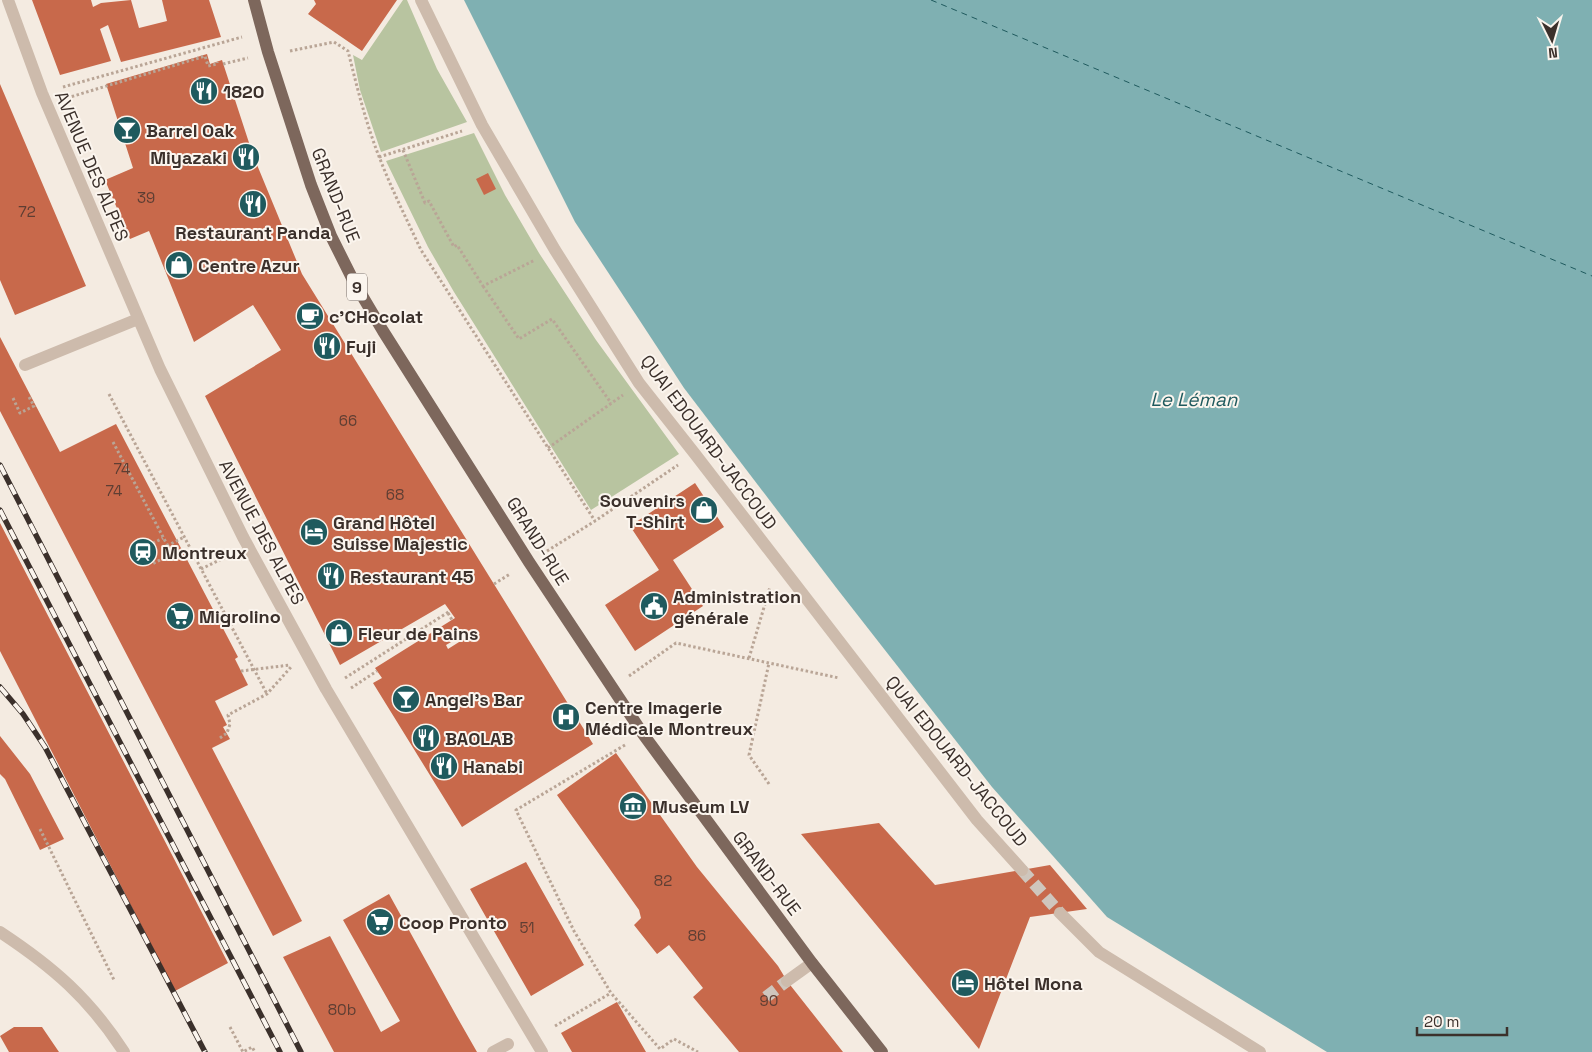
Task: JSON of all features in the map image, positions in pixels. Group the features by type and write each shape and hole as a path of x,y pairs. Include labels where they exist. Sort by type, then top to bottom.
{"main road":[{"name":"GRAND-RUE","path":"254,0 269,56 311,185 331,236 354,282 383,331 529,562 643,734 812,964 882,1052"}],"street":[{"name":"AVENUE DES ALPES","path":"8,0 42,92 138,319 160,369 243,536 308,656 425,857 542,1052"},
{"name":"QUAI EDOUARD-JACCOUD","path":"421,0 482,125 556,250 639,383 977,820 1022,870"},
{"path":"25,365 138,319"},
{"path":"1060,913 1099,952 1260,1052"},
{"path":"0,932 62,977 96,1013 124,1052"},
{"path":"788,981 812,964"},
{"path":"493,1052 508,1044"}],"path":[{"path":"61,87 262,32"},
{"path":"269,56 334,42 348,51 357,90 379,157 421,250 595,521"},
{"path":"65,98 205,56 208,66 217,64 217,62"},
{"path":"379,157 482,125"},
{"path":"403,150 425,203 429,201 454,247 457,245 520,339 552,319 611,403"},
{"path":"483,286 556,250"},
{"path":"548,448 639,383"},
{"path":"109,394 267,694"},
{"path":"13,398 20,413 34,406 28,395"},
{"path":"113,442 172,554 152,564"},
{"path":"529,562 595,521 695,454"},
{"path":"167,546 184,537"},
{"path":"144,548 163,538"},
{"path":"201,569 231,555"},
{"path":"749,658 778,561"},
{"path":"345,678 449,612 452,620"},
{"path":"613,689 676,643 874,685"},
{"path":"769,663 749,755 769,784"},
{"path":"220,738 227,733 230,724 228,715 267,694 293,665 241,671"},
{"path":"351,688 377,672"},
{"path":"643,734 516,810 574,930 611,993 660,1049 674,1039 698,1052"},
{"path":"40,829 114,980"},
{"path":"555,1026 611,993"},
{"path":"230,1028 242,1052 252,1047 255,1052"}],"green space":[{"path":"403,0 407,0 437,69 467,122 381,152 360,90 353,55 362,60"},
{"path":"474,133 505,195 539,253 596,340 679,454 591,510 454,292 428,247 386,161"}],"water":[{"name":"Le Léman","path":"464,0 1592,0 1592,1052 1327,1052 1107,917 992,787 838,590 684,388 575,222"}],"building":[{"path":"32,0 91,0 93,7 101,3 131,0 139,28 167,21 162,0 209,0 221,37 121,62 108,25 100,29 111,61 60,75"},
{"path":"314,0 397,0 362,51 308,14 316,4"},
{"path":"207,54 210,64 222,60 253,155 302,274 593,744 462,827 373,683 382,678 375,668 455,618 445,604 340,665 205,396 281,350 253,305 194,342 149,231 130,239 105,180 133,168 106,84","holes":["465,634 467,637 448,649 446,645"]},
{"path":"0,84 86,286 15,315 0,280"},
{"path":"488,173 496,189 484,195 476,179"},
{"path":"0,337 60,452 116,424 238,657 235,659 248,685 215,701 227,725 223,727 230,739 212,748 302,921 273,936 0,411"},
{"path":"695,483 724,527 673,560 703,606 635,651 605,605 659,570 630,526"},
{"path":"0,523 228,963 175,991 0,651"},
{"path":"0,736 30,774 64,839 40,850 5,779 0,774"},
{"path":"616,753 697,867 778,966 787,981 843,1052 739,1052 693,997 703,988 669,945 657,954 634,925 641,918 639,910 557,795"},
{"name":"Hôtel Mona","path":"879,823 935,885 1050,865 1087,909 1030,917 979,1049 801,834"},
{"path":"526,862 584,965 531,996 470,889"},
{"path":"389,894 477,1052 334,1052 283,957 330,936 381,1032 400,1021 343,920"},
{"path":"617,1002 646,1052 572,1052 561,1033"},
{"path":"14,1027 42,1027 59,1052 9,1052 0,1036"}],"ferry route":[{"path":"931,0 1592,276"}],"tunnel":[{"path":"1022,870 1060,913"},
{"path":"766,997 787,981"}],"railway":[{"path":"0,465 301,1052"},
{"path":"0,510 280,1052"},
{"path":"0,687 23,714 45,747 205,1052"}],"place":[{"name":"1820","path":"204,91"},
{"name":"Barrel Oak","path":"127,130"},
{"name":"Miyazaki","path":"246,157"},
{"name":"Restaurant Panda","path":"253,204"},
{"name":"Centre Azur","path":"179,265"},
{"name":"c'CHocolat","path":"310,316"},
{"name":"Fuji","path":"327,346"},
{"name":"Souvenirs T-Shirt","path":"704,510"},
{"name":"Grand Hôtel Suisse Majestic","path":"314,532"},
{"name":"Montreux","path":"143,552"},
{"name":"Restaurant 45","path":"331,576"},
{"name":"Administration générale","path":"654,606"},
{"name":"Migrolino","path":"180,616"},
{"name":"Fleur de Pains","path":"339,633"},
{"name":"Angel's Bar","path":"406,699"},
{"name":"Centre Imagerie Médicale Montreux","path":"566,717"},
{"name":"BAOLAB","path":"426,738"},
{"name":"Hanabi","path":"444,766"},
{"name":"Museum LV","path":"633,806"},
{"name":"Coop Pronto","path":"380,922"},
{"name":"Hôtel Mona","path":"965,983"}]}
